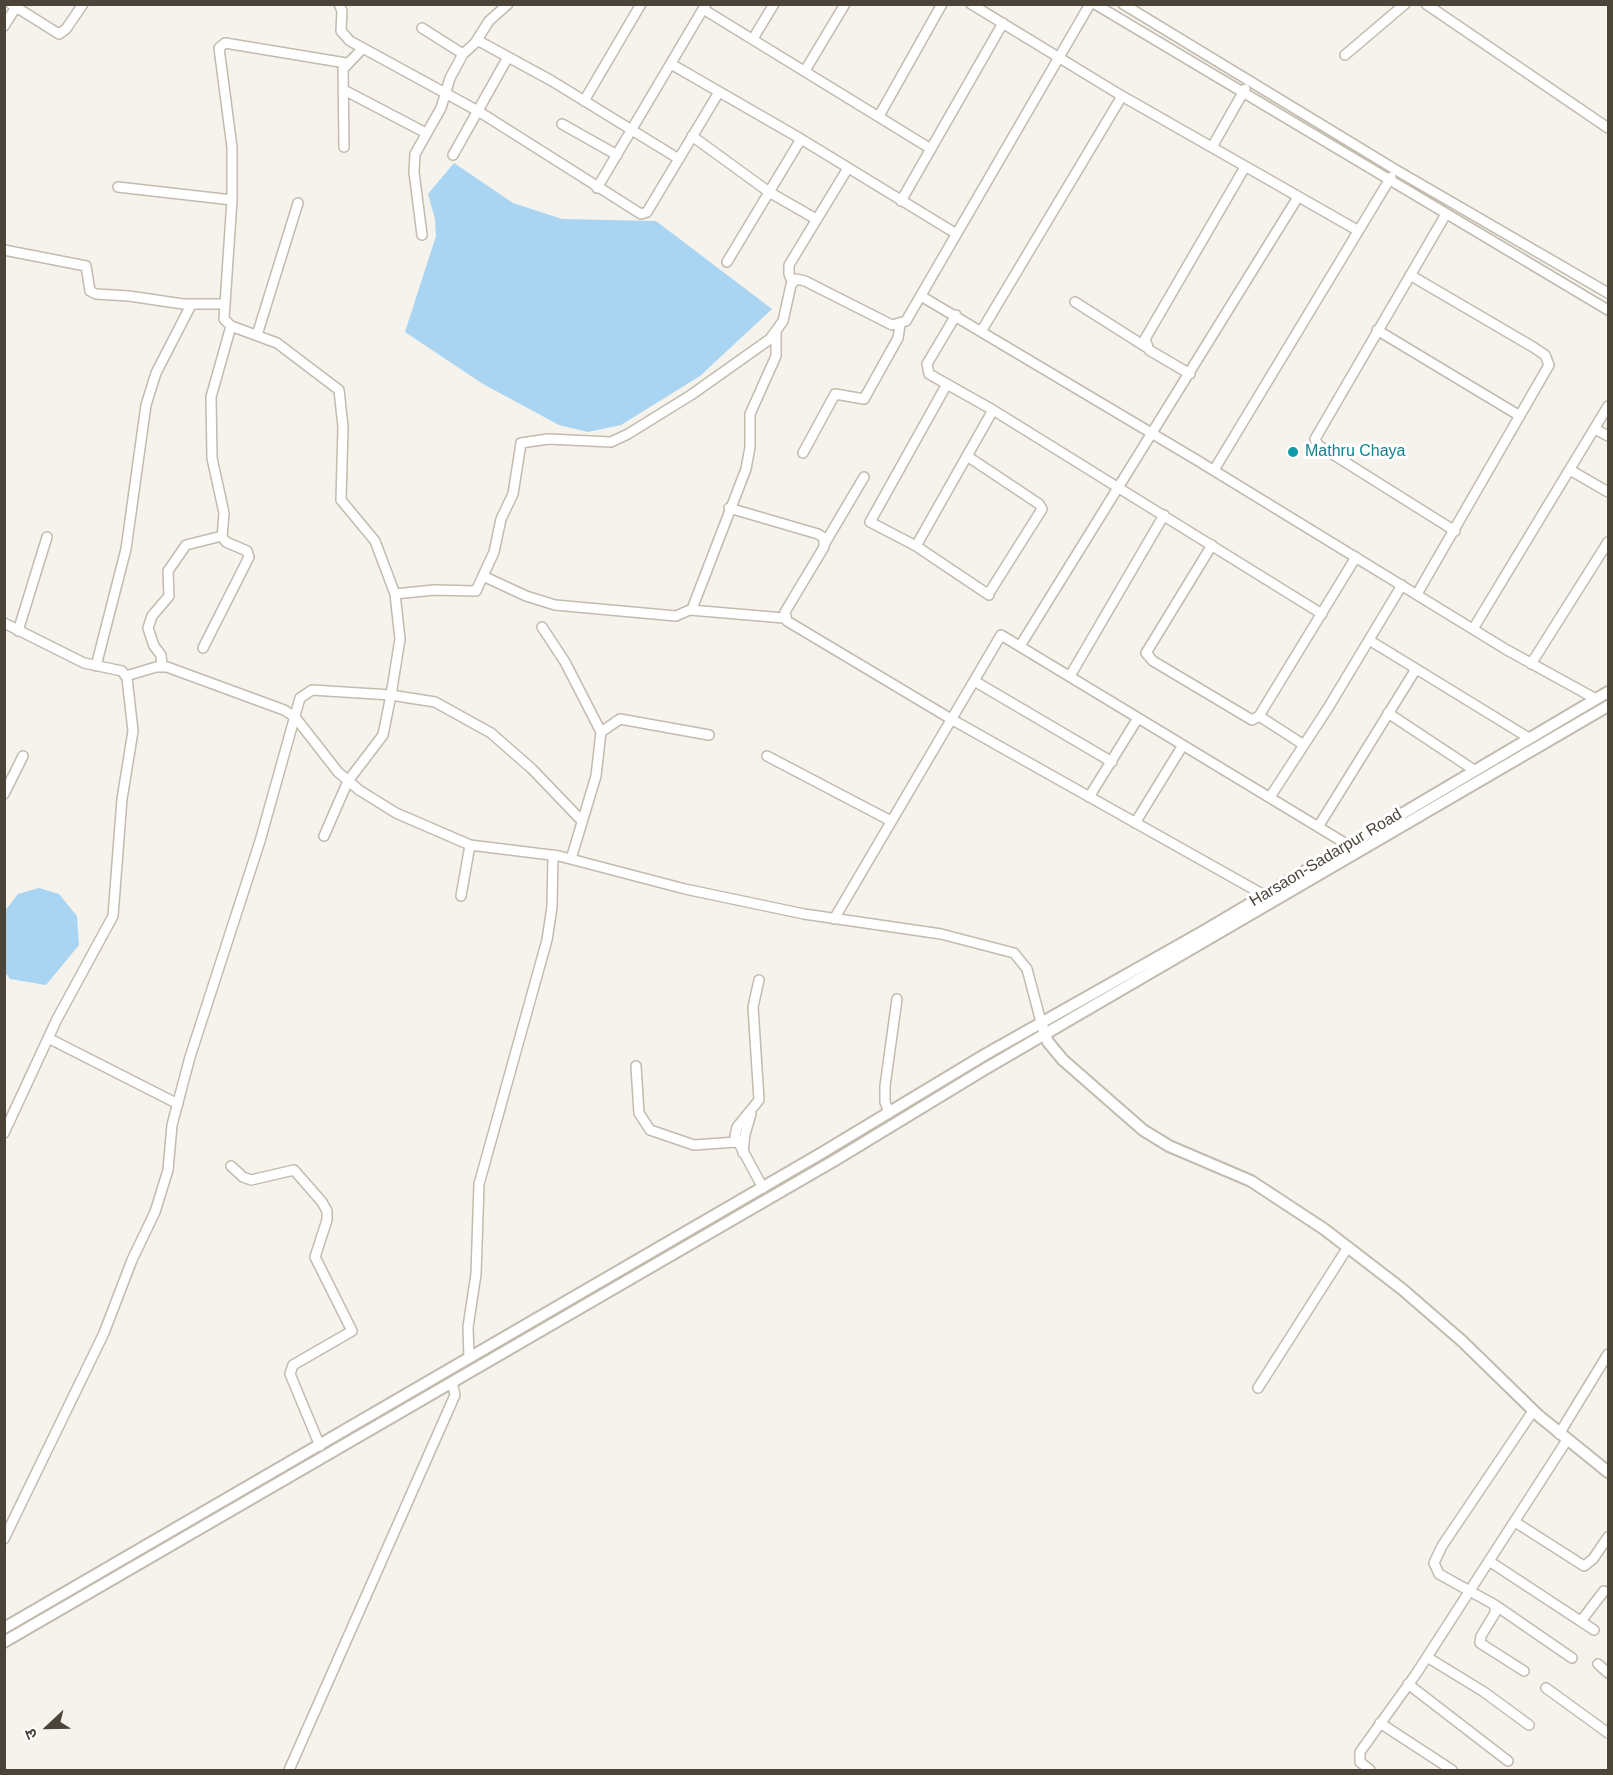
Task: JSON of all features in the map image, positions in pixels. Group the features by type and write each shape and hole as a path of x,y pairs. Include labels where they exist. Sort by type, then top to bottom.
{"street":[{"path":"4,26 15,6 59,34 66,30 83,4"},
{"path":"339,4 343,35 478,111 637,213 644,213 680,159 719,92"},
{"path":"422,235 413,164 426,133 447,94 450,78 463,54 477,40 484,27 508,4"},
{"path":"584,100 641,4"},
{"path":"754,37 774,4"},
{"path":"806,69 845,4"},
{"path":"879,116 942,4"},
{"path":"971,4 1057,58 1357,230"},
{"path":"803,453 835,394 864,399 898,338 900,325 911,314 955,233 1057,58 1092,4 1608,310"},
{"path":"1123,4 1396,170 1608,293"},
{"path":"1345,55 1405,4"},
{"path":"1426,4 1608,128"},
{"path":"597,188 705,7 931,149"},
{"path":"901,201 1003,23"},
{"path":"422,28 463,54"},
{"path":"477,40 584,100 680,159"},
{"path":"324,836 348,781 383,735 400,639 395,594 375,541 341,500 343,427 339,390 288,350 231,326 224,319 223,304 232,200 230,124 218,55 221,45 225,43 346,63"},
{"path":"344,147 343,72 346,63 363,48"},
{"path":"453,155 508,57"},
{"path":"671,64 801,139 955,233"},
{"path":"1212,147 1250,82"},
{"path":"344,90 426,133"},
{"path":"982,330 1122,96"},
{"path":"562,124 617,155"},
{"path":"693,136 769,192 816,219"},
{"path":"727,262 801,139"},
{"path":"1146,346 1145,339 1245,166"},
{"path":"483,576 548,604 676,616 690,610 695,605 729,508 746,469 750,447 750,414 776,356 776,332 786,312 792,282 789,265 848,168"},
{"path":"1214,470 1357,230 1396,170"},
{"path":"118,187 232,200"},
{"path":"1020,646 1154,434 1298,197"},
{"path":"257,335 298,203"},
{"path":"1446,214 1316,433 1316,442 1455,531"},
{"path":"4,250 86,266 90,291 96,294 129,296 191,305 223,304"},
{"path":"1410,275 1545,356 1550,365 1417,594"},
{"path":"792,282 796,279 805,281 873,318 892,325 900,325"},
{"path":"921,296 982,330 1531,664 1596,699"},
{"path":"1076,302 1190,374"},
{"path":"96,666 126,549 146,405 156,373 191,305"},
{"path":"956,315 926,368 929,374 993,410 1322,614"},
{"path":"203,648 249,556 247,550 226,542 222,536 224,513 212,458 210,408 231,326"},
{"path":"1377,330 1520,416"},
{"path":"395,594 434,590 473,593 494,552 501,519 513,494 520,446 523,441 549,439 600,443 618,440 691,395 776,332"},
{"path":"948,384 870,522 916,546 990,593 1042,509 1039,504 967,456"},
{"path":"1473,629 1608,406"},
{"path":"916,546 993,410"},
{"path":"1595,429 1608,436"},
{"path":"1570,470 1608,492"},
{"path":"784,618 785,612 864,477"},
{"path":"729,508 818,534 825,543"},
{"path":"1070,676 1164,515"},
{"path":"162,666 161,655 154,646 148,628 152,616 169,596 168,571 186,545 222,536"},
{"path":"18,631 47,537"},
{"path":"1531,664 1608,542"},
{"path":"1212,545 1146,652 1154,661 1249,719 1255,720 1356,557"},
{"path":"1270,796 1402,585"},
{"path":"690,610 784,618 951,719 1264,895"},
{"path":"4,623 96,666 122,671 126,676 133,731 122,799 114,910 90,962 48,1038 4,1133"},
{"path":"542,627 565,663 601,732 596,776 571,859"},
{"path":"834,919 951,719 976,682 1000,636 1004,636 1348,845"},
{"path":"1369,640 1529,738"},
{"path":"126,676 162,666 284,710 295,717 332,765 348,781 396,813 470,845 553,855 685,890 834,919 941,934 1014,953 1027,969 1045,1035 1063,1060 1154,1138 1251,1181 1281,1199 1348,1248 1462,1341 1533,1411 1608,1472"},
{"path":"1318,827 1416,669"},
{"path":"976,682 1112,762"},
{"path":"4,1539 104,1333 132,1260 154,1212 168,1170 170,1140 190,1057 260,841 300,698 309,690 391,695 435,702 491,733 532,769 582,821"},
{"name":"Harsaon-Sadarpur Road","path":"4,1628 763,1188 1041,1022 1264,895 1608,692"},
{"name":"Harsaon-Sadarpur Road","path":"4,1642 828,1164 1608,706"},
{"path":"1388,713 1474,770"},
{"path":"1259,716 1304,745"},
{"path":"1089,797 1138,718"},
{"path":"601,732 620,719 710,735"},
{"path":"1135,824 1183,744"},
{"path":"4,794 23,756"},
{"path":"767,756 891,821"},
{"path":"461,896 470,845"},
{"path":"469,1358 468,1327 476,1274 479,1184 547,940 552,907 553,855"},
{"path":"759,980 753,1007 760,1091 758,1104 737,1127 736,1142 763,1188"},
{"path":"889,1113 885,1102 885,1086 897,999"},
{"path":"48,1038 178,1104"},
{"path":"636,1066 638,1107 644,1123 650,1130 696,1145 736,1142"},
{"path":"743,1155 744,1134 753,1109"},
{"path":"231,1166 240,1176 251,1180 294,1170 327,1210 327,1220 315,1257 352,1331 293,1365 290,1374 320,1446"},
{"path":"1258,1388 1348,1248"},
{"path":"1370,1770 1358,1757 1427,1657 1515,1522 1608,1354"},
{"path":"289,1770 455,1395 450,1383 442,1374"},
{"path":"1533,1411 1442,1545 1434,1563 1439,1574 1495,1605 1572,1658"},
{"path":"1515,1522 1584,1566 1593,1559 1608,1537"},
{"path":"1489,1561 1594,1630"},
{"path":"1581,1621 1604,1591"},
{"path":"1495,1605 1495,1613 1481,1636 1480,1643 1524,1671"},
{"path":"1427,1657 1484,1692 1529,1725"},
{"path":"1598,1664 1608,1673"},
{"path":"1408,1684 1508,1761"},
{"path":"1546,1688 1608,1733"},
{"path":"1380,1723 1452,1770"}],"water":[{"path":"454,163 513,203 562,219 656,221 772,309 700,376 621,425 588,432 559,425 483,384 405,332 436,236 435,219 428,194"},
{"path":"39,888 59,894 77,916 79,945 46,985 10,979 5,972 5,911 18,894"}],"place":[{"name":"Mathru Chaya","path":"1293,452"}]}
